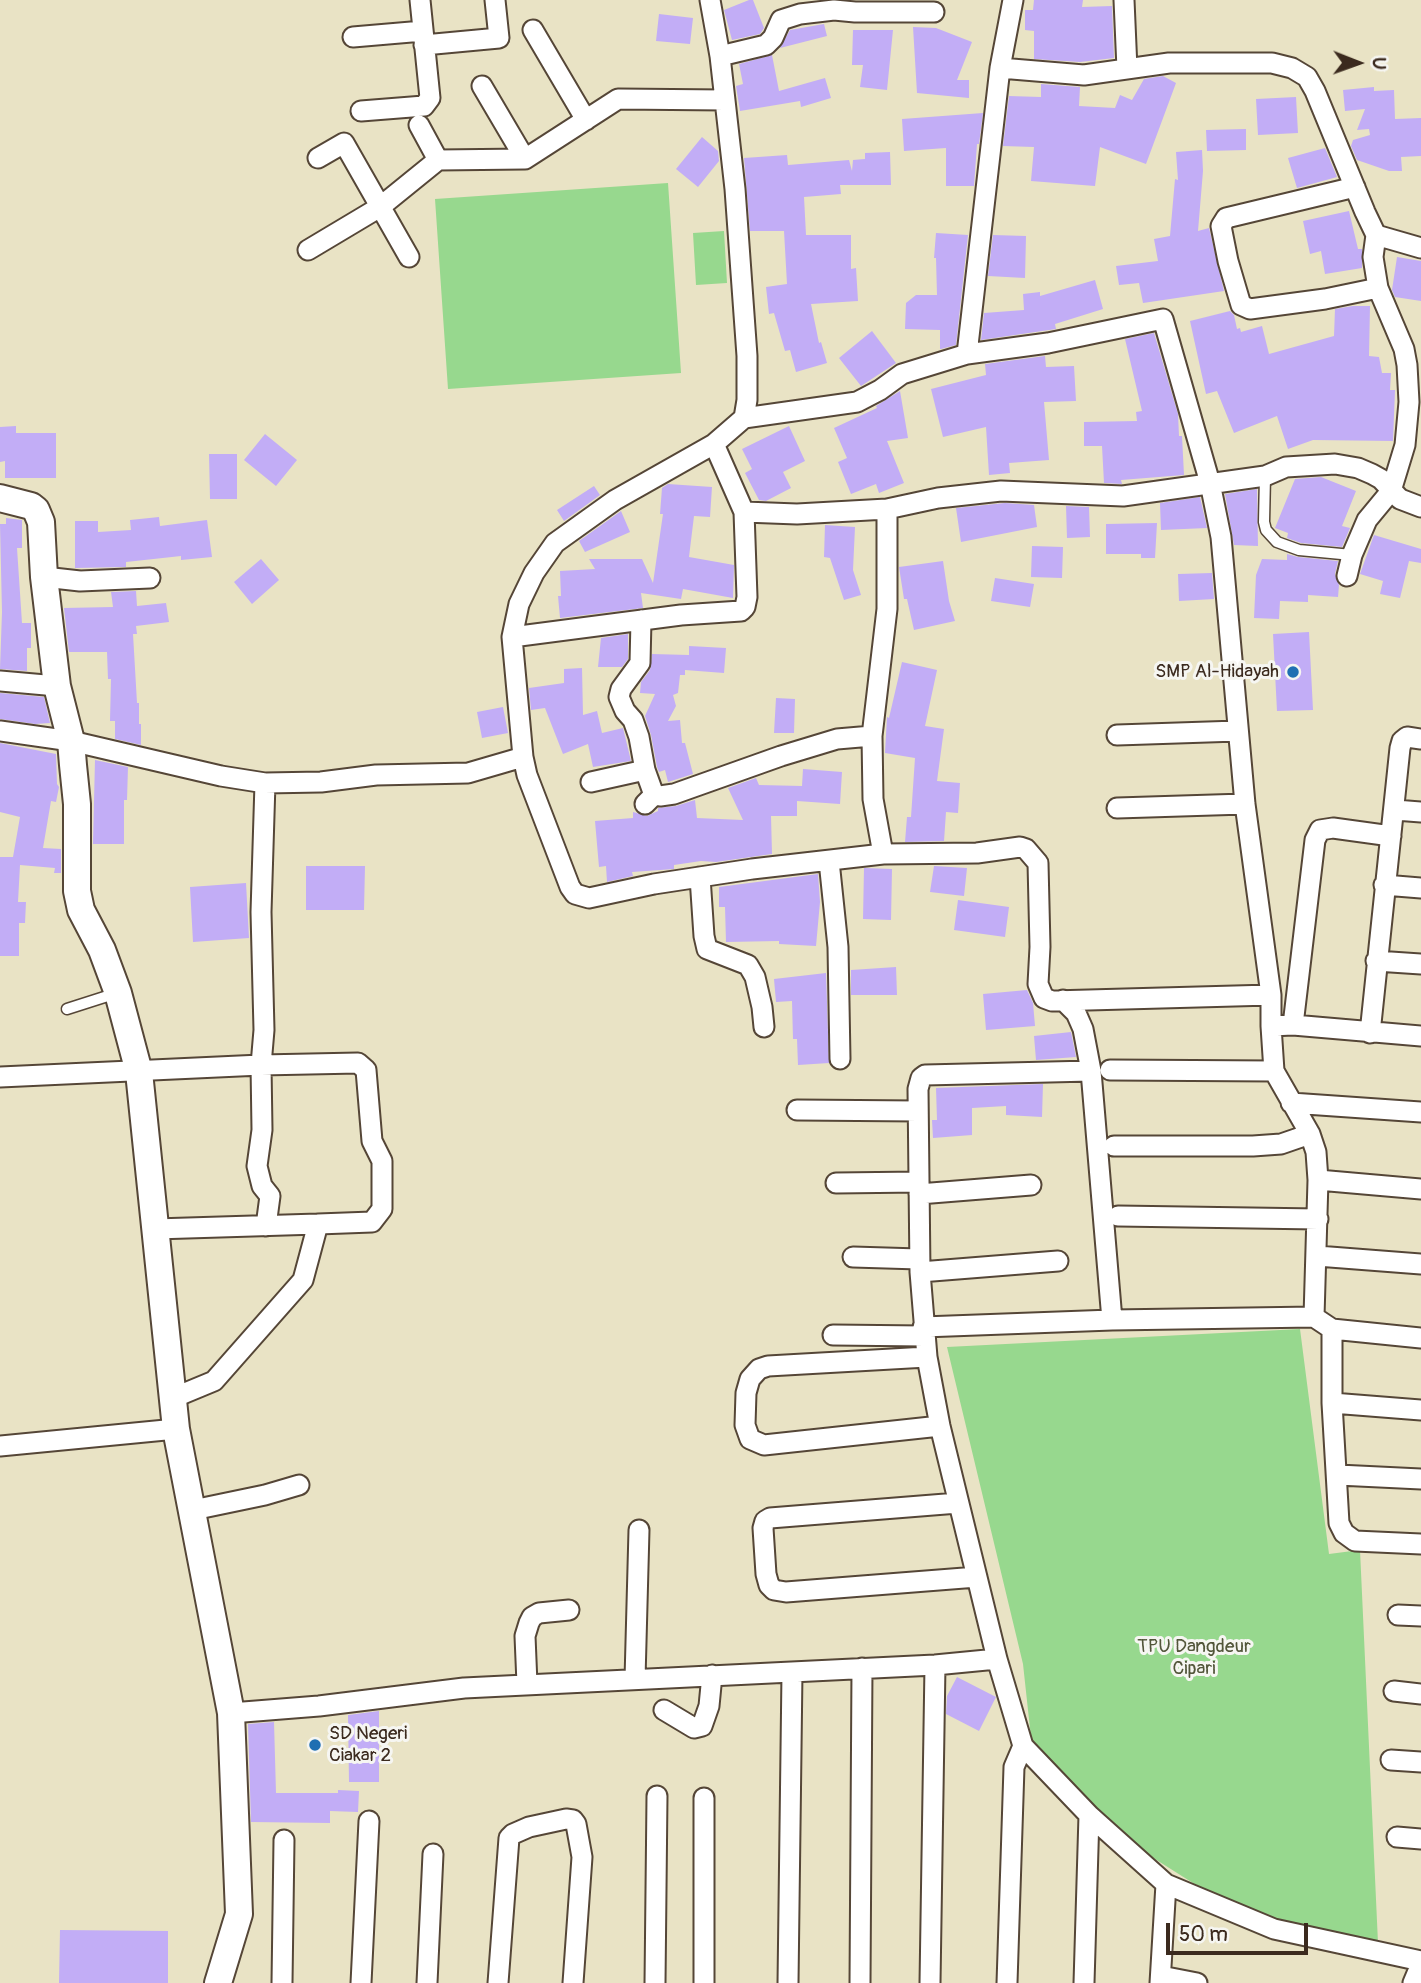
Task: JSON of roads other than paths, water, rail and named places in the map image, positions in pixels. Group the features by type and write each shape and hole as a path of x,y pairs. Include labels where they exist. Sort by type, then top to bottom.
{"street":[{"path":"361,111 424,106 430,98 420,0"},
{"path":"353,37 499,38 495,0"},
{"path":"710,0 720,56 735,189 747,356 747,400 744,418"},
{"path":"967,354 1000,68 1013,0"},
{"path":"1124,0 1127,69"},
{"path":"720,56 766,45 773,38 780,20 800,14 834,10 934,12"},
{"path":"533,30 586,120"},
{"path":"1000,68 1084,75 1169,63 1272,63 1292,68 1307,77 1376,235 1373,257 1378,288 1404,349 1409,378 1405,445 1391,491 1367,520 1352,555 1347,576"},
{"path":"482,86 525,159"},
{"path":"308,250 380,207 438,160 525,159 618,99 725,100"},
{"path":"419,125 438,160"},
{"path":"318,158 344,143 408,257"},
{"path":"1355,187 1226,218 1221,226 1228,261 1241,305 1250,309 1325,299 1378,288"},
{"path":"1376,235 1421,248"},
{"path":"1271,995 1052,1001 1044,998 1038,984 1038,863 1026,849 1020,847 994,852 883,854 701,877 589,898 575,894 569,887 527,775 523,757 512,637 519,604 534,573 555,543 615,500 714,444 744,418 857,402 902,374 967,354 1048,343 1163,319 1210,483 1221,537 1245,804 1271,995 1274,1071 1310,1134 1316,1152 1318,1219 1314,1317"},
{"path":"512,637 681,615 741,611 745,607 747,597 744,512 714,444"},
{"path":"744,512 797,514 887,509 1001,491 1123,496 1265,476 1286,467 1335,464 1358,468 1372,474 1381,479 1399,499 1421,507"},
{"path":"0,498 31,506 39,515 41,523 44,577 57,686 71,741 77,804 77,891 81,910 102,950 118,993 139,1072 176,1429 231,1713 239,1914 218,1983"},
{"path":"883,854 873,799 872,736 887,609 887,509"},
{"path":"44,577 80,581 150,578"},
{"path":"641,620 640,663 621,689 619,697 625,711 633,720 639,737 649,799 674,794 838,739 872,736"},
{"path":"0,681 57,686"},
{"path":"0,731 71,741 221,776 265,783 321,782 376,775 468,773 523,757"},
{"path":"1117,735 1238,731"},
{"path":"1370,1033 1384,885 1402,741 1407,737 1421,739"},
{"path":"592,782 645,770"},
{"path":"265,783 261,912 264,1030 261,1065 262,1129 257,1166 262,1185 270,1196 267,1226"},
{"path":"1117,808 1245,804"},
{"path":"1395,810 1421,813"},
{"path":"1293,1025 1315,839 1320,830 1333,828 1391,836"},
{"path":"829,861 840,971 840,1059"},
{"path":"701,877 707,949 748,965 755,977 764,1027"},
{"path":"1384,885 1421,888"},
{"path":"1376,961 1421,964"},
{"path":"1063,1000 1076,1013 1101,1071 1112,1320"},
{"path":"1271,1026 1293,1025 1421,1036"},
{"path":"0,1077 358,1063 366,1070 372,1141 382,1161 382,1209 372,1222 155,1229"},
{"path":"1274,1071 925,1075 921,1078 918,1089 919,1265 923,1331 940,1426 958,1503 997,1659 1023,1746 1089,1815 1166,1884 1274,1929 1421,1963 1413,1983"},
{"path":"1292,1103 1421,1112"},
{"path":"797,1110 918,1111"},
{"path":"1114,1146 1281,1144 1310,1134"},
{"path":"1318,1180 1421,1189"},
{"path":"836,1183 919,1188 1031,1185"},
{"path":"1118,1216 1318,1219"},
{"path":"173,1398 214,1381 303,1280 318,1224"},
{"path":"853,1256 919,1265 1058,1261"},
{"path":"1317,1256 1421,1264"},
{"path":"833,1335 1112,1320 1314,1317 1332,1329 1421,1338"},
{"path":"1332,1329 1332,1403 1339,1523 1344,1533 1355,1541 1421,1544"},
{"path":"927,1357 768,1366 759,1369 750,1379 746,1394 745,1425 750,1439 764,1445 940,1426"},
{"path":"1332,1403 1421,1410"},
{"path":"0,1446 176,1429"},
{"path":"1338,1475 1421,1479"},
{"path":"193,1510 265,1496 299,1485"},
{"path":"958,1503 770,1518 765,1521 763,1528 766,1574 769,1585 774,1590 786,1592 977,1577"},
{"path":"635,1679 639,1530"},
{"path":"527,1684 525,1636 532,1617 539,1613 569,1610"},
{"path":"1398,1615 1421,1616"},
{"path":"231,1713 319,1706 464,1688 934,1665 997,1659"},
{"path":"930,1983 934,1665"},
{"path":"860,1983 862,1668"},
{"path":"788,1983 792,1672"},
{"path":"664,1710 694,1728 702,1726 709,1706 712,1675"},
{"path":"1394,1691 1421,1694"},
{"path":"1007,1983 1014,1767 1023,1746"},
{"path":"1391,1760 1421,1762"},
{"path":"655,1983 657,1796"},
{"path":"704,1798 704,1983"},
{"path":"1084,1983 1089,1815"},
{"path":"498,1983 509,1838 528,1827 566,1819 573,1820 576,1824 582,1857 573,1983"},
{"path":"361,1983 369,1821"},
{"path":"1397,1837 1421,1839"},
{"path":"282,1983 284,1840"},
{"path":"426,1983 433,1854"},
{"path":"1166,1884 1160,1979 1197,1983"}],"lane":[{"path":"1265,476 1264,522 1266,530 1277,542 1299,550 1352,555"},
{"path":"67,1009 118,993"}],"place":[{"name":"SMP Al-Hidayah","path":"1293,672"},
{"name":"SD Negeri Ciakar 2","path":"315,1745"}],"park label":[{"name":"TPU Dangdeur Cipari","path":"1194,1658"}]}
